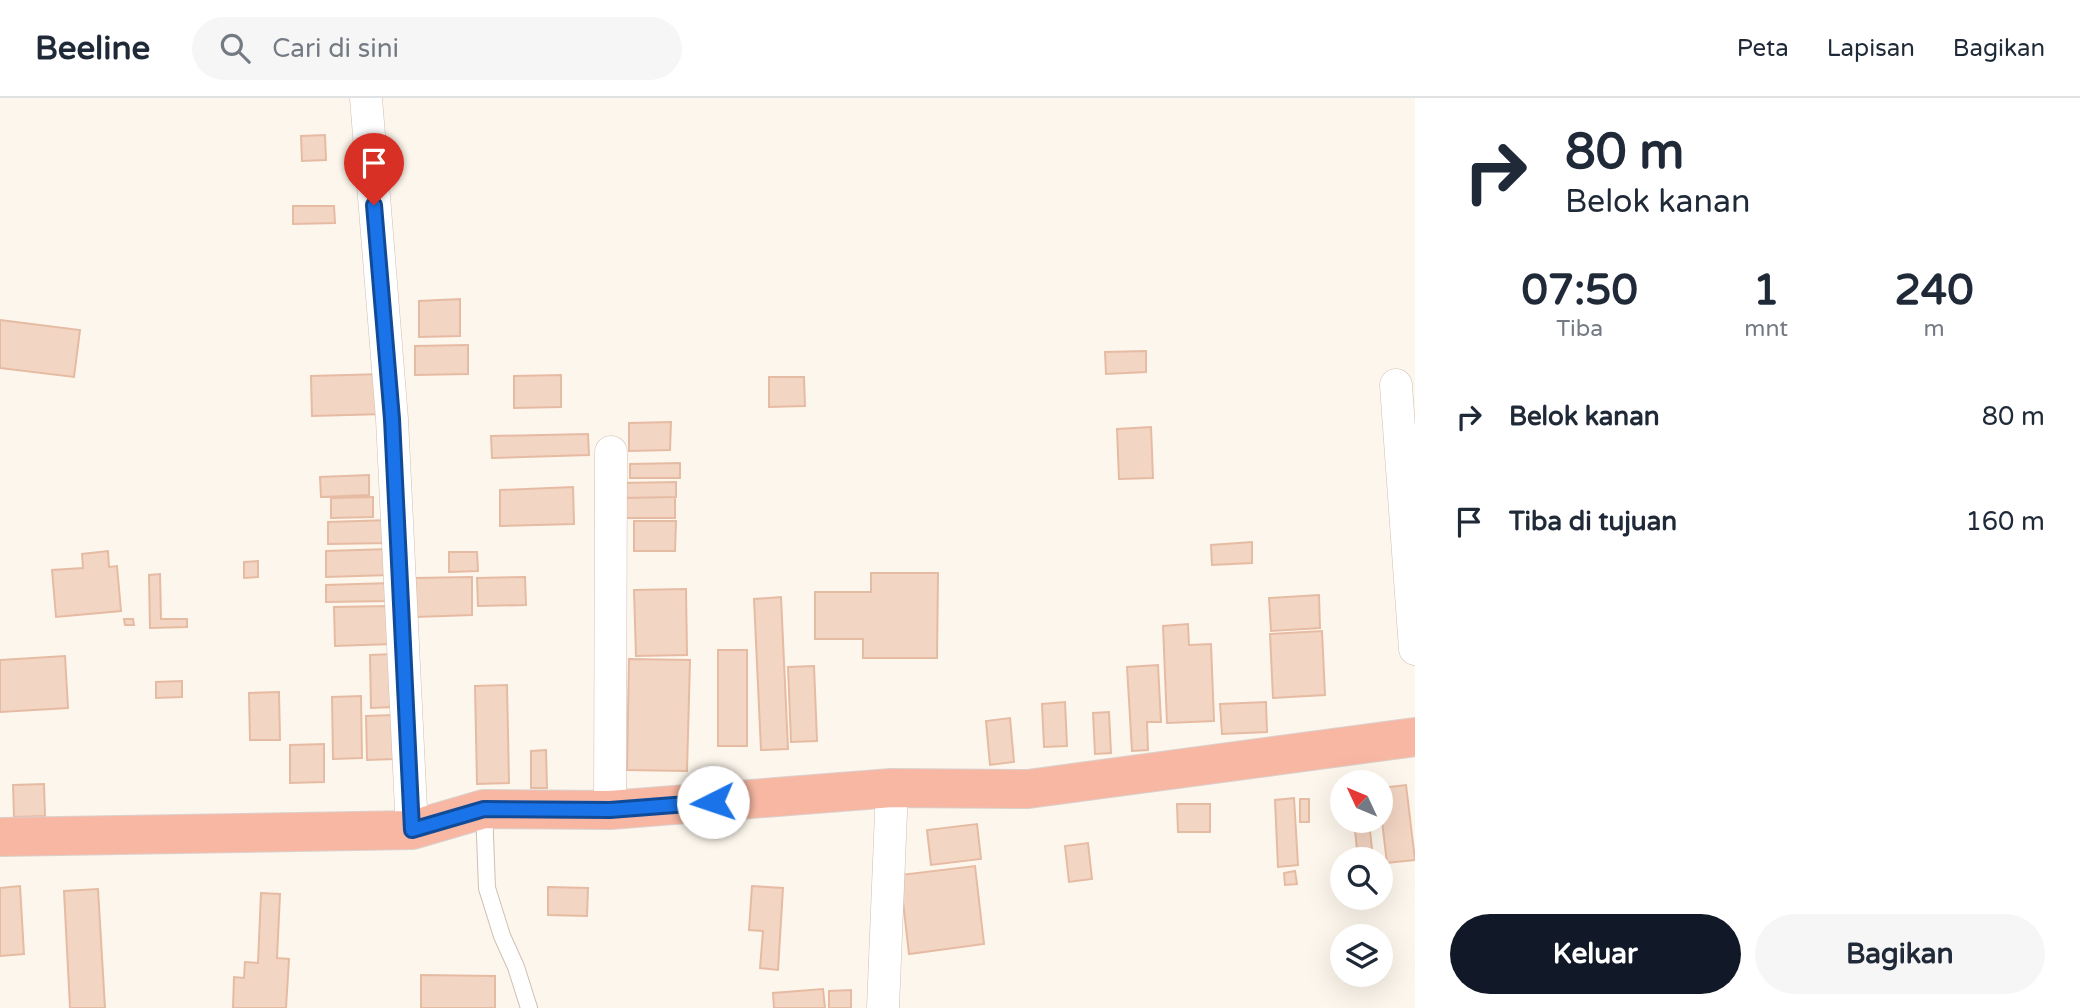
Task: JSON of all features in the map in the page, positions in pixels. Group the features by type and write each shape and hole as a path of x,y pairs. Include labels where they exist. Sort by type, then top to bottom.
{"highway":[{"path":"0,837 412,830 484,809 610,810 892,788 1028,789 1415,737"}],"street":[{"path":"366,98 392,419 412,830"},
{"path":"1396,385 1415,649"},
{"path":"610,810 611,452"},
{"path":"883,1008 892,788"}],"lane":[{"path":"484,809 487,888 529,1008"}],"building":[{"path":"325,135 326,160 302,161 301,136"},
{"path":"293,206 334,206 335,223 293,224"},
{"path":"460,299 460,336 419,337 419,301"},
{"path":"0,320 80,330 74,377 0,368"},
{"path":"468,345 468,374 415,375 415,346"},
{"path":"1146,351 1146,372 1106,374 1105,352"},
{"path":"384,374 385,414 312,416 311,376"},
{"path":"561,375 561,407 514,408 514,376"},
{"path":"769,377 804,377 805,406 769,407"},
{"path":"671,422 670,450 629,451 629,423"},
{"path":"1151,427 1153,478 1119,479 1117,429"},
{"path":"588,434 589,455 492,458 491,436"},
{"path":"680,463 680,478 630,478 630,464"},
{"path":"369,475 369,495 321,497 320,477"},
{"path":"676,482 676,497 621,498 621,483"},
{"path":"573,487 574,524 500,526 500,490"},
{"path":"373,497 373,517 331,518 331,498"},
{"path":"675,497 675,518 621,518 621,498"},
{"path":"389,520 390,543 328,544 328,522"},
{"path":"634,521 676,521 675,551 634,551"},
{"path":"1252,542 1252,563 1212,565 1211,545"},
{"path":"389,549 389,575 326,577 326,551"},
{"path":"108,551 109,567 117,566 121,611 56,617 52,570 83,568 82,554"},
{"path":"449,552 477,552 478,571 449,572"},
{"path":"258,561 258,577 244,578 244,562"},
{"path":"871,573 938,573 937,658 863,658 863,639 815,639 815,592 871,592"},
{"path":"160,574 161,619 187,619 187,627 150,628 149,575"},
{"path":"472,577 472,615 416,617 415,578"},
{"path":"525,577 526,605 478,606 477,578"},
{"path":"390,583 391,601 326,602 326,585"},
{"path":"686,589 687,655 636,656 634,590"},
{"path":"1319,595 1320,628 1271,631 1269,598"},
{"path":"781,597 788,749 761,750 754,599"},
{"path":"391,606 392,644 335,646 334,607"},
{"path":"124,619 133,619 134,625 125,625"},
{"path":"1188,624 1189,645 1211,644 1214,721 1167,723 1163,626"},
{"path":"1322,631 1325,695 1273,698 1270,634"},
{"path":"718,650 747,650 747,746 718,746"},
{"path":"393,654 394,707 371,708 370,655"},
{"path":"65,656 68,708 0,712 0,660"},
{"path":"629,659 690,660 687,771 627,770"},
{"path":"1158,665 1161,722 1147,722 1148,750 1132,751 1127,667"},
{"path":"814,666 817,741 791,742 788,667"},
{"path":"182,681 182,697 156,698 156,682"},
{"path":"507,685 509,783 477,784 475,686"},
{"path":"279,692 280,740 250,740 249,693"},
{"path":"361,696 362,758 333,759 332,697"},
{"path":"1065,702 1067,746 1044,747 1042,704"},
{"path":"1266,702 1267,732 1222,734 1220,704"},
{"path":"1109,712 1111,753 1095,754 1093,713"},
{"path":"393,715 395,759 367,760 366,716"},
{"path":"1010,718 1014,762 990,765 986,721"},
{"path":"324,744 324,782 290,783 290,745"},
{"path":"546,750 547,788 531,788 531,751"},
{"path":"44,784 45,816 14,817 13,785"},
{"path":"1406,785 1415,860 1393,862 1393,847 1385,847 1383,833 1393,833 1393,787"},
{"path":"1294,798 1298,865 1278,867 1275,800"},
{"path":"1300,799 1309,799 1309,822 1300,822"},
{"path":"1177,804 1210,804 1210,832 1178,832"},
{"path":"977,824 981,859 931,865 927,830"},
{"path":"1355,833 1370,833 1372,847 1357,847"},
{"path":"1088,843 1092,879 1069,882 1065,846"},
{"path":"975,866 984,944 909,954 900,875"},
{"path":"1295,871 1297,884 1285,885 1284,873"},
{"path":"20,886 24,954 0,956 0,888"},
{"path":"752,886 783,888 778,970 760,968 763,931 749,930"},
{"path":"548,887 588,888 587,916 548,915"},
{"path":"98,889 105,1008 70,1008 64,891"},
{"path":"261,893 280,894 277,958 289,959 286,1008 233,1008 234,977 244,978 245,962 258,963"},
{"path":"421,975 495,976 495,1008 421,1008"},
{"path":"823,989 825,1008 774,1008 773,993"},
{"path":"851,990 851,1008 829,1008 829,991"}],"route":[{"path":"374,205 392,419 412,830 484,809 610,810 713,802"}]}
